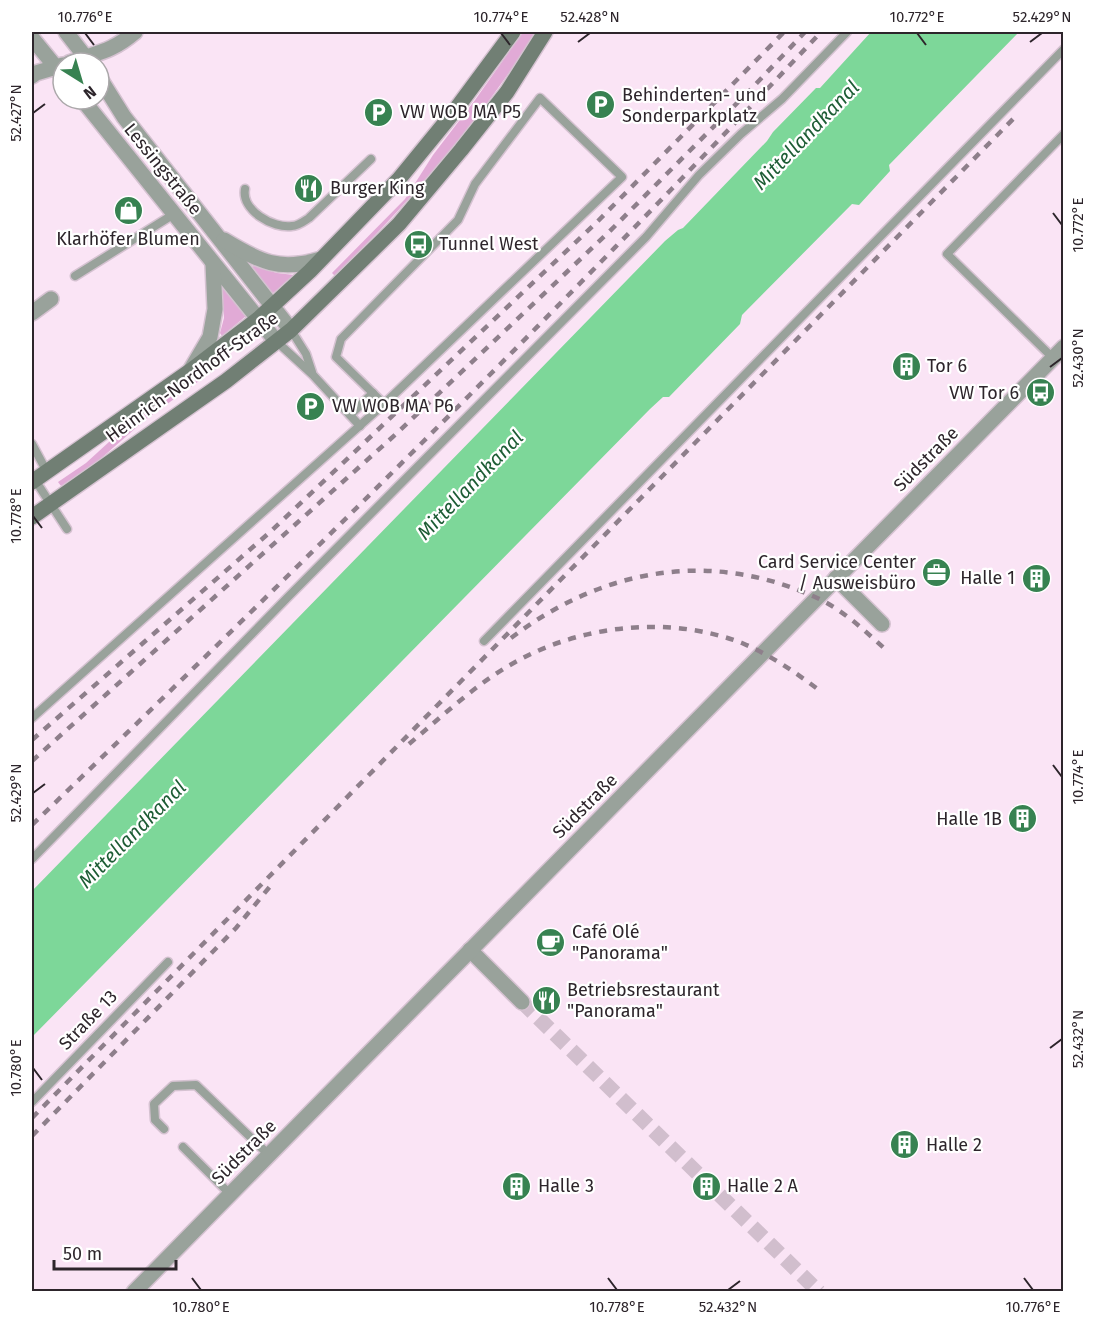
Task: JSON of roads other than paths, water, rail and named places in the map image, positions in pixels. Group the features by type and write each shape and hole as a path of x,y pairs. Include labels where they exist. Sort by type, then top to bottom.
{"main road":[{"name":"Heinrich-Nordhoff-Straße","path":"38,478 190,371 272,306 399,179 453,113 513,32"},
{"name":"Heinrich-Nordhoff-Straße","path":"32,517 226,381 291,330 399,224 507,92 545,32"}],"street":[{"path":"66,32 81,51"},
{"path":"107,51 120,45 135,32"},
{"path":"32,38 51,56"},
{"path":"32,76 51,71"},
{"name":"Lessingstraße","path":"111,96 124,117 291,330"},
{"name":"Lessingstraße","path":"92,111 276,341"},
{"name":"Lessingstraße","path":"217,236 250,256 283,266 304,265 321,259"},
{"path":"190,371 210,338 215,309 213,264"},
{"path":"32,313 51,300"},
{"name":"Südstraße","path":"134,1292 1058,352"},
{"path":"836,578 882,624"},
{"path":"470,951 522,1002"}],"lane":[{"path":"32,859 296,588 646,237 699,175 741,134 782,99 847,32"},
{"path":"484,641 1064,49"},
{"path":"32,718 384,404 622,177 540,98 475,184 458,220 341,339 336,357 384,404"},
{"path":"1058,352 947,254 1064,134"},
{"path":"245,189 243,196 246,202 258,214 273,223 291,227 309,218 371,159"},
{"path":"75,276 174,214"},
{"path":"291,330 306,354 313,375"},
{"path":"276,341 313,375 360,426"},
{"path":"350,415 372,393"},
{"path":"32,444 38,478 50,504 67,529"},
{"name":"Straße 13","path":"32,1102 168,962"},
{"path":"164,1129 155,1120 154,1104 173,1086 196,1085 269,1155"},
{"path":"183,1147 230,1194"}],"water":[{"name":"Mittellandkanal","path":"871,32 1019,32 889,165 890,171 859,205 852,204 742,315 740,324 669,397 663,397 650,409 32,1037 32,891 665,241 683,228 816,88 820,88"}],"tunnel":[{"path":"522,1002 819,1292"}],"railway":[{"path":"32,740 269,533 598,221 784,32"},
{"path":"32,761 396,434 609,232 805,32"},
{"path":"32,825 530,334 821,32"},
{"path":"32,1118 1017,115"},
{"path":"511,638 546,614 582,596 619,582 657,574 696,571 736,573 775,582 815,597 861,627 885,649"},
{"path":"409,744 463,698 506,667 547,647 601,631 659,627 715,634 762,653 819,690"},
{"path":"32,1136 236,928 272,884"}],"place":[{"name":"Behinderten- und Sonderparkplatz","path":"601,105"},
{"name":"VW WOB MA P5","path":"379,112"},
{"name":"Burger King","path":"309,188"},
{"name":"Klarhöfer Blumen","path":"128,210"},
{"name":"Tunnel West","path":"418,244"},
{"name":"Tor 6","path":"906,366"},
{"name":"VW Tor 6","path":"1040,393"},
{"name":"VW WOB MA P6","path":"311,406"},
{"name":"Card Service Center / Ausweisbüro","path":"937,572"},
{"name":"Halle 1","path":"1036,578"},
{"name":"Halle 1B","path":"1023,819"},
{"name":"Café Olé \"Panorama\"","path":"551,942"},
{"name":"Betriebsrestaurant \"Panorama\"","path":"546,1000"},
{"name":"Halle 2","path":"905,1145"},
{"name":"Halle 3","path":"517,1186"},
{"name":"Halle 2 A","path":"706,1186"}]}
